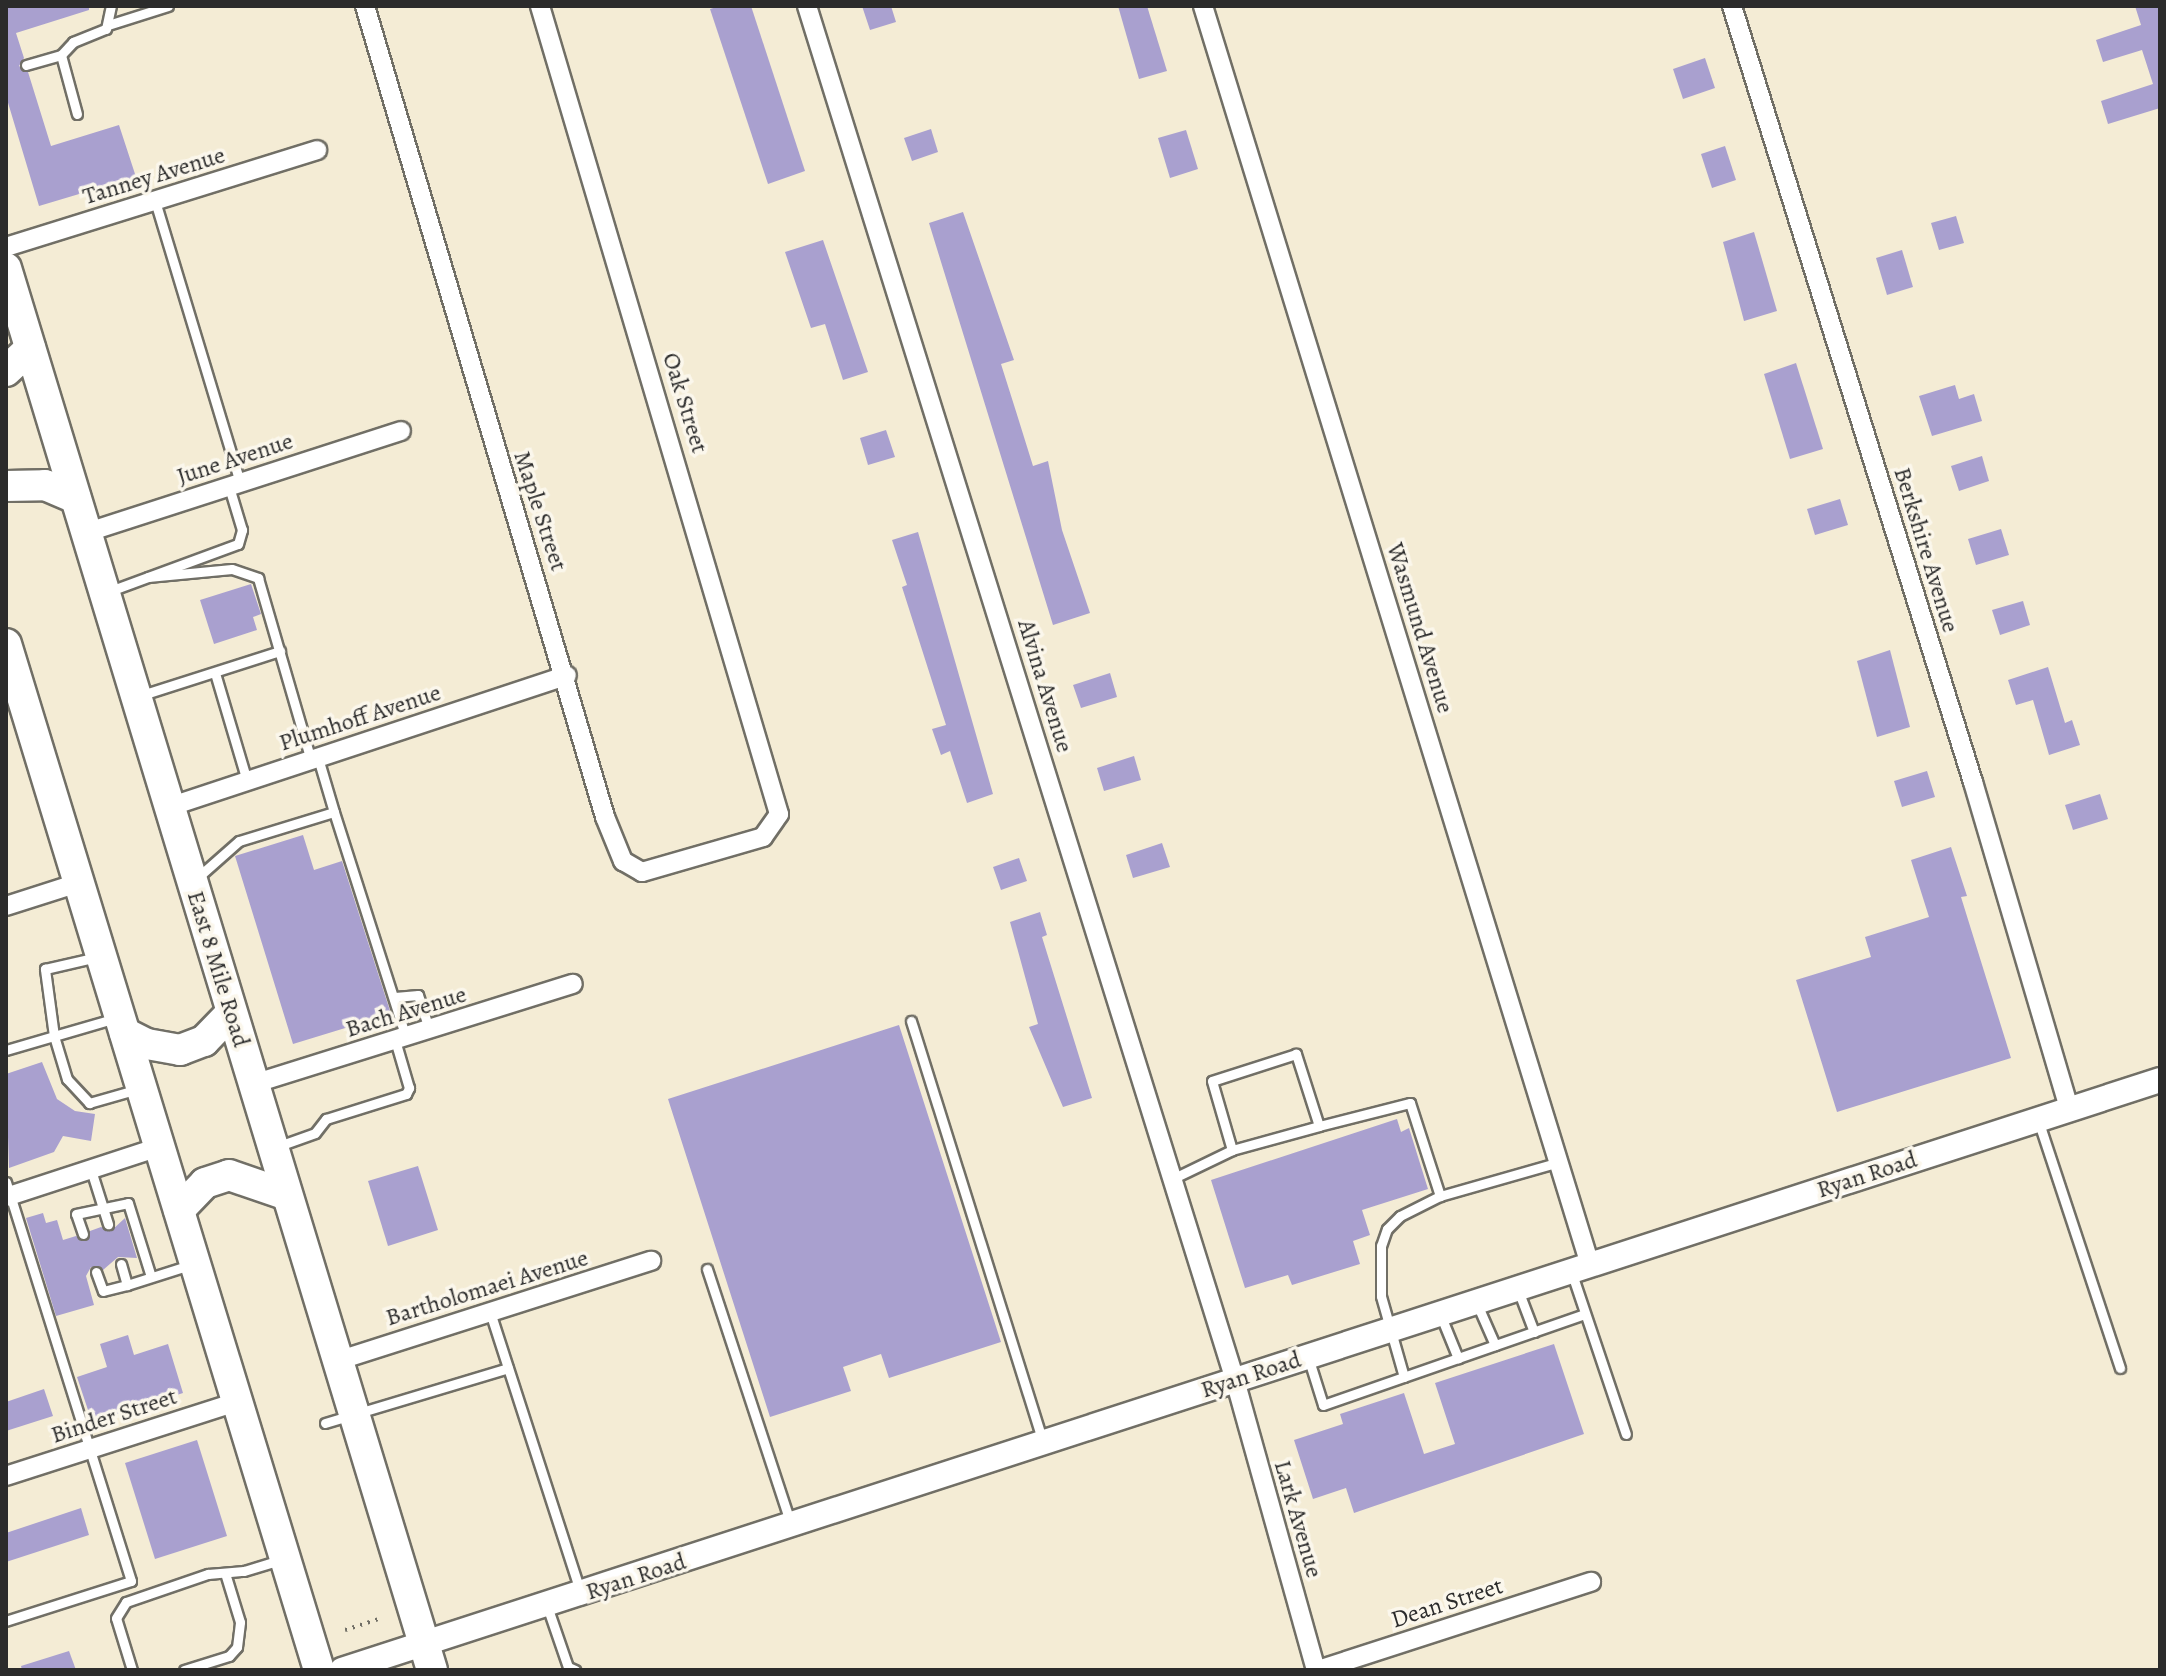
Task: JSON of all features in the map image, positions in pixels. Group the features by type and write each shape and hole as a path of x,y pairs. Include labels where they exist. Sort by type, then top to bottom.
{"highway":[{"name":"East 8 Mile Road","path":"6,268 337,1361 339,1419 428,1657"},
{"path":"6,371 30,349"},
{"path":"6,486 45,485 75,498"},
{"path":"6,644 319,1670"},
{"path":"122,1025 147,1044 180,1050 204,1041 231,1013"},
{"path":"179,1210 205,1183 229,1175 287,1195"}],"main road":[{"name":"Ryan Road","path":"342,1670 428,1657 547,1606 2160,1080"}],"street":[{"name":"Maple Street","path":"365,6 567,675 605,817 623,861 642,872 763,837 779,814"},
{"name":"Oak Street","path":"540,6 779,814"},
{"name":"Alvina Avenue","path":"807,6 1235,1380"},
{"name":"Wasmund Avenue","path":"1203,6 1559,1162 1581,1268"},
{"name":"Berkshire Avenue","path":"1732,6 1973,782 2069,1109"},
{"name":"Tanney Avenue","path":"6,247 317,150"},
{"name":"June Avenue","path":"85,533 401,431"},
{"name":"Plumhoff Avenue","path":"169,807 567,675"},
{"path":"6,906 78,883"},
{"name":"Bach Avenue","path":"253,1084 573,984"},
{"path":"7,1191 91,1170 159,1147"},
{"name":"Bartholomaei Avenue","path":"337,1361 651,1261"},
{"name":"Lark Avenue","path":"1235,1380 1317,1670"},
{"name":"Binder Street","path":"6,1476 236,1402"},
{"name":"Dean Street","path":"1317,1670 1591,1582"}],"lane":[{"path":"108,25 111,6"},
{"path":"26,65 61,55 73,42 108,25 168,6"},
{"path":"61,55 77,114"},
{"path":"104,593 238,544 242,530 234,485 155,201"},
{"path":"148,577 232,569 250,573 263,586 314,759 395,997 409,1088 406,1094 326,1119 315,1133 273,1149"},
{"path":"135,697 280,651"},
{"path":"215,673 247,781"},
{"path":"192,883 239,841 334,812"},
{"path":"100,956 45,969 54,1036 67,1079 89,1103 141,1088"},
{"path":"395,997 418,995 429,1030"},
{"path":"911,1021 1043,1444"},
{"path":"6,1050 54,1036 122,1025"},
{"path":"1232,1150 1212,1081 1296,1054 1319,1126"},
{"path":"1172,1179 1232,1150 1410,1103 1440,1196"},
{"path":"2038,1119 2120,1368"},
{"path":"1404,1377 1389,1330 1379,1265 1387,1229 1400,1216 1440,1196 1559,1162"},
{"path":"91,1170 108,1224"},
{"path":"6,1621 131,1581 7,1191"},
{"path":"83,1234 76,1214 102,1206 128,1203 151,1277"},
{"path":"121,1264 127,1285"},
{"path":"96,1272 103,1291 194,1264"},
{"path":"1581,1268 1585,1314 1626,1434"},
{"path":"707,1269 792,1526"},
{"path":"1518,1288 1534,1332"},
{"path":"1476,1302 1495,1345"},
{"path":"490,1312 581,1595"},
{"path":"1440,1314 1458,1358"},
{"path":"1308,1357 1323,1405 1585,1314"},
{"path":"339,1419 508,1368"},
{"path":"132,1670 116,1618 126,1602 285,1559"},
{"path":"184,1670 229,1656 237,1647 240,1622 225,1573"},
{"path":"547,1606 568,1669"}],"path":[{"path":"345,1630 378,1619"}],"building":[{"path":"6,6 89,6 89,10 16,33 24,58 19,66 28,72 51,146 119,125 136,177 39,206 6,96"},
{"path":"751,6 805,171 768,184 710,9"},
{"path":"862,6 891,6 896,22 870,30"},
{"path":"1118,6 1147,6 1167,71 1139,79"},
{"path":"2135,6 2160,6 2160,108 2108,124 2101,101 2153,84 2142,50 2103,62 2096,40 2141,25"},
{"path":"1705,58 1715,88 1683,99 1673,69"},
{"path":"931,129 938,152 912,161 904,138"},
{"path":"1186,130 1198,169 1170,178 1158,138"},
{"path":"1725,146 1736,180 1712,188 1701,154"},
{"path":"963,212 1014,360 1001,364 1033,466 1048,461 1062,530 1090,613 1053,625 929,223"},
{"path":"1956,216 1964,243 1939,250 1931,223"},
{"path":"1754,232 1777,311 1744,321 1723,242"},
{"path":"823,240 868,372 843,380 825,324 811,328 785,252"},
{"path":"1902,250 1913,287 1887,295 1876,258"},
{"path":"1796,363 1823,449 1790,459 1764,374"},
{"path":"1955,385 1959,399 1974,394 1982,421 1932,436 1919,396"},
{"path":"886,430 895,457 868,465 860,438"},
{"path":"1982,456 1989,481 1959,491 1951,466"},
{"path":"1840,499 1848,525 1815,535 1807,509"},
{"path":"2001,529 2009,555 1976,565 1968,539"},
{"path":"918,532 993,794 967,803 950,751 941,755 932,729 946,725 902,587 907,585 892,540"},
{"path":"251,584 261,614 253,617 257,630 214,644 200,600"},
{"path":"2023,601 2030,625 2000,635 1992,610"},
{"path":"1890,650 1910,727 1877,737 1857,661"},
{"path":"2048,667 2065,723 2072,720 2080,745 2049,755 2033,700 2016,705 2008,680"},
{"path":"1110,673 1117,697 1081,708 1073,685"},
{"path":"1134,756 1141,780 1104,791 1097,768"},
{"path":"1927,771 1935,797 1902,807 1894,781"},
{"path":"2100,794 2108,819 2073,830 2065,805"},
{"path":"303,835 314,870 342,861 391,1014 293,1044 235,856"},
{"path":"1162,843 1170,867 1133,878 1126,855"},
{"path":"1951,847 1967,896 1961,897 2011,1058 1837,1112 1796,980 1871,957 1865,937 1929,917 1911,860"},
{"path":"1019,858 1027,881 1001,890 993,867"},
{"path":"1040,912 1047,935 1042,937 1092,1098 1063,1107 1029,1027 1038,1024 1010,922"},
{"path":"899,1025 1001,1342 889,1378 881,1354 843,1367 851,1391 770,1417 668,1099"},
{"path":"42,1062 57,1099 75,1111 95,1114 91,1141 63,1136 54,1152 9,1168 6,1074"},
{"path":"1397,1119 1401,1132 1409,1128 1428,1189 1362,1210 1370,1235 1353,1241 1360,1264 1292,1285 1288,1275 1245,1288 1211,1180"},
{"path":"418,1166 438,1230 388,1246 368,1181"},
{"path":"43,1213 46,1223 57,1220 63,1240 76,1236 86,1241 90,1231 101,1227 111,1231 125,1218 137,1258 118,1257 103,1270 91,1267 86,1276 94,1305 56,1316 26,1218"},
{"path":"128,1335 134,1355 168,1344 183,1393 92,1422 77,1377 107,1367 100,1344"},
{"path":"1554,1344 1584,1434 1354,1513 1346,1488 1313,1499 1294,1440 1343,1424 1340,1414 1404,1393 1424,1454 1455,1444 1435,1383"},
{"path":"44,1389 53,1416 6,1431 6,1402"},
{"path":"197,1440 227,1536 155,1559 125,1463"},
{"path":"81,1508 89,1535 6,1562 6,1533"},
{"path":"69,1651 76,1670 22,1670 21,1666"}]}
